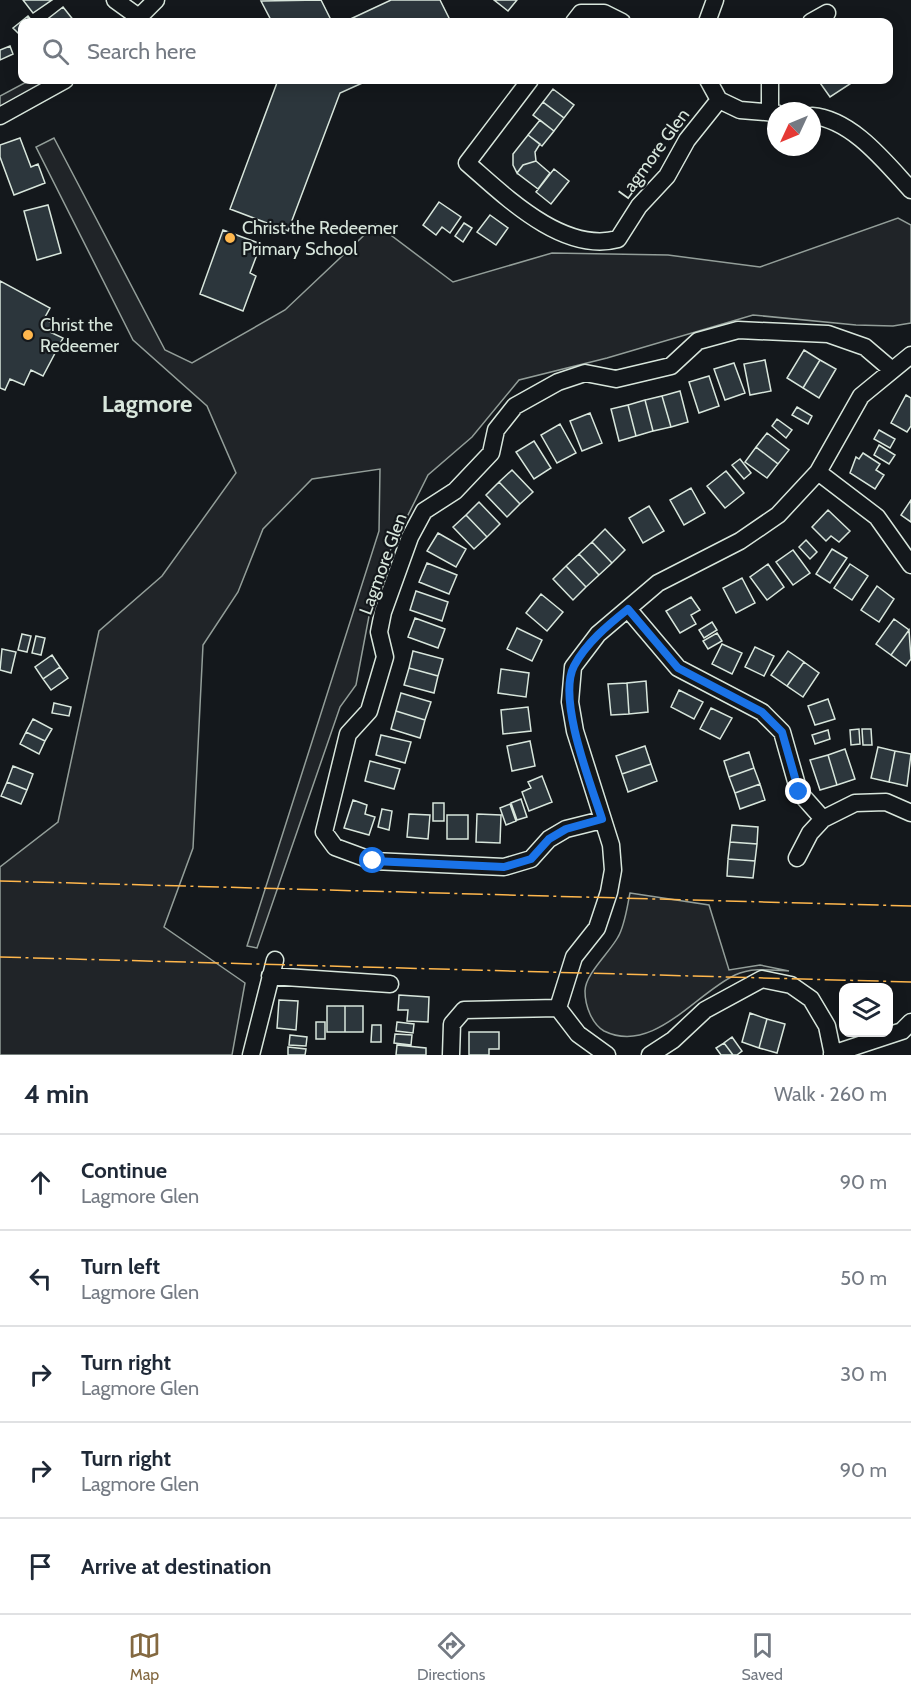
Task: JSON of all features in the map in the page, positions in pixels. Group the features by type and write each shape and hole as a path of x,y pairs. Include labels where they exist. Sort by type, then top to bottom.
{"street":[{"path":"115,0 135,18"},
{"path":"139,18 156,0"},
{"path":"709,18 716,0"},
{"path":"577,18 581,13 604,12 615,18"},
{"path":"818,18 826,13"},
{"path":"0,116 58,84"},
{"name":"Lagmore Glen","path":"527,84 467,163 522,210 558,231 605,242 618,239 639,206 667,176 687,140 719,100"},
{"path":"710,84 719,100 740,110 767,112"},
{"path":"770,84 772,102"},
{"path":"821,117 865,141 911,190"},
{"name":"Lagmore Glen","path":"602,819 566,829 549,839 531,859 504,867 373,861 335,847 324,832 348,734 369,711 384,657 379,632 383,612 410,537 424,511 455,491 491,453 496,430 515,406 558,382 585,373 616,379 671,366 698,341 738,330 828,334 865,347 892,370"},
{"path":"558,1008 574,957 597,928 609,892 613,870 611,845 575,731 570,702 573,667 598,634 658,583 740,541 778,515 818,472 861,396 911,355"},
{"path":"818,472 877,517 911,565"},
{"path":"628,609 678,668 762,712 782,732 799,792 823,819"},
{"path":"797,858 810,833 823,819 855,802 886,802 911,813"},
{"path":"251,1055 272,968 390,984"},
{"path":"650,1055 673,1040 705,1010 762,979 791,985 811,999 827,1026 832,1054 902,1031 911,1022"},
{"path":"451,1055 452,1024 464,1010 558,1008"},
{"path":"558,1008 578,1034 607,1055"}],"shaded area":[{"path":"22,84 42,84 0,108 0,96"},
{"path":"54,138 165,350 192,363 285,310 376,224 453,282 552,253 668,255 760,267 898,218 911,225 911,323 893,326 856,325 753,315 607,358 519,380 472,437 428,475 376,579 356,685 340,707 257,948 247,946 379,531 380,469 312,479 263,529 238,592 203,645 193,848 164,927 245,983 232,1055 0,1055 0,867 58,822 99,631 162,576 236,473 207,406 133,340 36,147"},
{"path":"630,893 709,905 729,970 760,965 789,971 741,972 720,984 673,1019 640,1035 622,1036 604,1031 596,1024 588,1008 585,997 586,984 593,970 620,932 626,916"}],"building":[{"path":"23,0 52,0 33,13"},
{"path":"321,0 330,18 270,18 261,1"},
{"path":"391,0 440,0 449,18 353,18"},
{"path":"494,0 517,0 508,11"},
{"path":"63,7 72,18 49,18"},
{"path":"10,46 13,54 0,60 0,50"},
{"path":"277,84 360,84 340,93 288,231 230,209"},
{"path":"821,84 850,84 830,97"},
{"path":"553,89 574,105 564,118 543,102"},
{"path":"543,102 564,118 554,131 533,115"},
{"path":"540,120 554,131 542,146 528,135"},
{"path":"528,135 540,144 535,152 536,161 523,165 517,173 513,165 513,154"},
{"path":"20,138 31,167 38,164 45,183 14,195 0,157 0,145"},
{"path":"536,161 550,173 538,189 517,173 523,165"},
{"path":"554,169 569,181 551,204 536,192"},
{"path":"439,202 461,217 450,233 442,227 436,235 423,225"},
{"path":"48,205 61,253 37,260 24,211"},
{"path":"490,215 508,228 496,245 477,232"},
{"path":"464,223 472,228 463,242 455,236"},
{"path":"223,230 261,244 250,273 256,276 243,311 200,294"},
{"name":"Christ the Redeemer","path":"0,281 50,308 44,319 52,323 50,332 63,338 43,376 31,370 24,385 10,379 5,390 0,388"},
{"path":"804,350 820,360 803,388 787,378"},
{"path":"765,360 771,391 750,395 744,364"},
{"path":"820,360 836,369 819,398 803,388"},
{"path":"734,363 745,393 725,400 714,369"},
{"path":"709,376 719,406 699,413 689,382"},
{"path":"680,391 688,422 671,427 662,396"},
{"path":"906,395 911,398 911,426 907,432 891,423"},
{"path":"662,396 671,427 653,431 645,400"},
{"path":"645,400 653,431 636,436 628,405"},
{"path":"628,405 636,436 619,441 611,409"},
{"path":"797,407 812,416 808,424 792,415"},
{"path":"590,413 602,443 582,451 570,421"},
{"path":"777,419 792,430 786,438 772,426"},
{"path":"560,424 576,453 557,463 541,435"},
{"path":"879,430 895,439 890,448 874,439"},
{"path":"767,433 789,450 778,464 756,447"},
{"path":"534,441 551,468 534,479 516,452"},
{"path":"879,445 895,455 889,464 874,455"},
{"path":"756,447 778,464 767,478 745,462"},
{"path":"863,453 880,464 876,470 884,475 875,489 850,473 856,457 859,459"},
{"path":"740,459 751,473 744,479 732,465"},
{"path":"512,470 533,492 520,504 499,482"},
{"path":"726,471 744,493 725,508 707,486"},
{"path":"499,482 520,504 507,517 486,495"},
{"path":"691,488 705,513 684,525 670,500"},
{"path":"911,500 911,522 901,515"},
{"path":"479,502 500,524 487,537 466,515"},
{"path":"649,506 664,531 643,543 629,518"},
{"path":"828,510 850,531 839,542 831,536 826,541 812,527"},
{"path":"466,515 487,537 474,549 453,527"},
{"path":"605,529 625,550 612,563 592,542"},
{"path":"438,533 466,549 456,567 427,551"},
{"path":"806,540 817,552 810,559 799,547"},
{"path":"592,542 612,563 599,575 579,554"},
{"path":"832,549 847,558 830,583 816,574"},
{"path":"793,550 810,573 793,585 776,562"},
{"path":"579,554 599,575 586,587 566,566"},
{"path":"427,563 457,575 449,594 419,582"},
{"path":"768,564 784,587 767,600 750,577"},
{"path":"850,564 868,576 852,600 834,588"},
{"path":"566,566 586,587 573,600 553,579"},
{"path":"742,578 755,603 736,613 723,588"},
{"path":"877,586 894,599 879,622 861,610"},
{"path":"416,591 448,602 442,621 410,610"},
{"path":"541,594 563,612 547,631 526,613"},
{"path":"691,597 700,610 691,615 696,624 680,633 666,611"},
{"path":"415,618 445,629 438,648 408,637"},
{"path":"894,619 909,630 891,655 876,644"},
{"path":"712,622 717,630 704,638 699,630"},
{"path":"517,628 542,640 532,661 507,649"},
{"path":"909,630 911,659 906,666 891,655"},
{"path":"717,633 722,641 708,649 703,641"},
{"path":"22,634 31,636 27,652 18,650"},
{"path":"36,636 45,638 41,655 32,653"},
{"path":"722,644 742,653 732,674 712,664"},
{"path":"755,647 774,656 764,676 745,667"},
{"path":"2,649 16,652 11,673 0,670"},
{"path":"413,651 443,659 438,676 409,668"},
{"path":"788,651 804,662 787,686 771,675"},
{"path":"52,655 60,667 43,679 35,667"},
{"path":"804,662 819,673 803,697 787,686"},
{"path":"60,667 68,678 51,690 43,679"},
{"path":"409,668 438,676 434,693 404,685"},
{"path":"501,669 529,673 526,697 498,693"},
{"path":"646,681 648,712 629,714 627,683"},
{"path":"627,683 629,714 611,715 608,684"},
{"path":"679,690 703,702 694,719 671,707"},
{"path":"401,693 431,702 425,720 396,711"},
{"path":"828,699 835,719 815,725 808,706"},
{"path":"54,703 71,707 69,716 52,713"},
{"path":"528,707 531,731 503,734 501,710"},
{"path":"711,708 732,718 720,739 700,729"},
{"path":"396,711 425,720 420,738 391,729"},
{"path":"33,719 52,729 45,741 26,732"},
{"path":"859,729 860,744 851,745 850,730"},
{"path":"862,729 871,729 872,745 863,745"},
{"path":"828,730 830,739 815,744 812,735"},
{"path":"26,732 45,741 39,754 20,744"},
{"path":"381,735 411,742 405,763 376,755"},
{"path":"530,741 535,766 512,771 507,746"},
{"path":"645,746 651,764 622,774 616,756"},
{"path":"878,747 895,751 889,782 871,778"},
{"path":"845,749 855,779 837,785 828,755"},
{"path":"895,751 911,754 907,786 889,782"},
{"path":"749,752 754,768 729,777 724,761"},
{"path":"828,755 837,785 820,790 810,760"},
{"path":"370,761 400,769 394,789 365,781"},
{"path":"651,764 657,781 628,792 622,774"},
{"path":"13,766 33,774 27,790 7,782"},
{"path":"754,768 760,784 735,793 729,777"},
{"path":"542,776 552,802 529,811 522,792 531,788 528,782"},
{"path":"7,782 27,790 21,804 1,796"},
{"path":"760,784 765,800 740,809 735,793"},
{"path":"521,799 527,817 517,820 511,803"},
{"path":"353,800 367,805 365,814 375,817 369,835 344,828"},
{"path":"433,803 444,803 444,821 433,821"},
{"path":"510,804 516,821 506,825 500,808"},
{"path":"382,809 392,811 389,830 378,827"},
{"path":"409,814 430,815 428,839 407,837"},
{"path":"477,814 501,815 500,843 476,842"},
{"path":"447,815 468,815 468,839 447,839"},
{"path":"732,825 758,827 757,844 730,842"},
{"path":"730,842 757,844 755,861 728,859"},
{"path":"728,859 755,861 753,878 727,876"},
{"path":"399,995 429,997 428,1022 407,1021 408,1010 398,1010"},
{"path":"279,1000 298,1001 296,1030 277,1028"},
{"path":"327,1006 345,1006 345,1032 327,1032"},
{"path":"345,1006 363,1006 363,1032 345,1032"},
{"path":"750,1013 767,1019 759,1048 742,1042"},
{"path":"767,1019 785,1024 777,1053 759,1048"},
{"path":"316,1022 325,1022 325,1039 316,1039"},
{"path":"397,1022 414,1024 413,1033 396,1031"},
{"path":"372,1025 381,1025 381,1042 371,1042"},
{"path":"469,1032 499,1032 499,1049 489,1049 489,1055 469,1055"},
{"path":"395,1034 412,1035 411,1045 394,1043"},
{"path":"290,1035 307,1037 306,1046 289,1045"},
{"path":"732,1037 742,1051 737,1055 733,1055 724,1043"},
{"path":"724,1043 733,1055 721,1055 716,1048"},
{"path":"397,1045 426,1048 426,1055 396,1055"},
{"path":"288,1047 306,1049 305,1055 288,1055"}],"power":[{"path":"0,881 911,906"},
{"path":"0,957 911,982"}],"place":[{"name":"Christ the Redeemer Primary School","path":"230,238"},
{"name":"Christ the Redeemer","path":"28,335"}],"district":[{"name":"Lagmore","path":"147,404"}],"route":[{"path":"373,861 504,867 531,859 549,839 566,829 602,819 575,731 570,702 573,667 598,634 628,609 678,668 762,712 782,732 799,792"}]}
